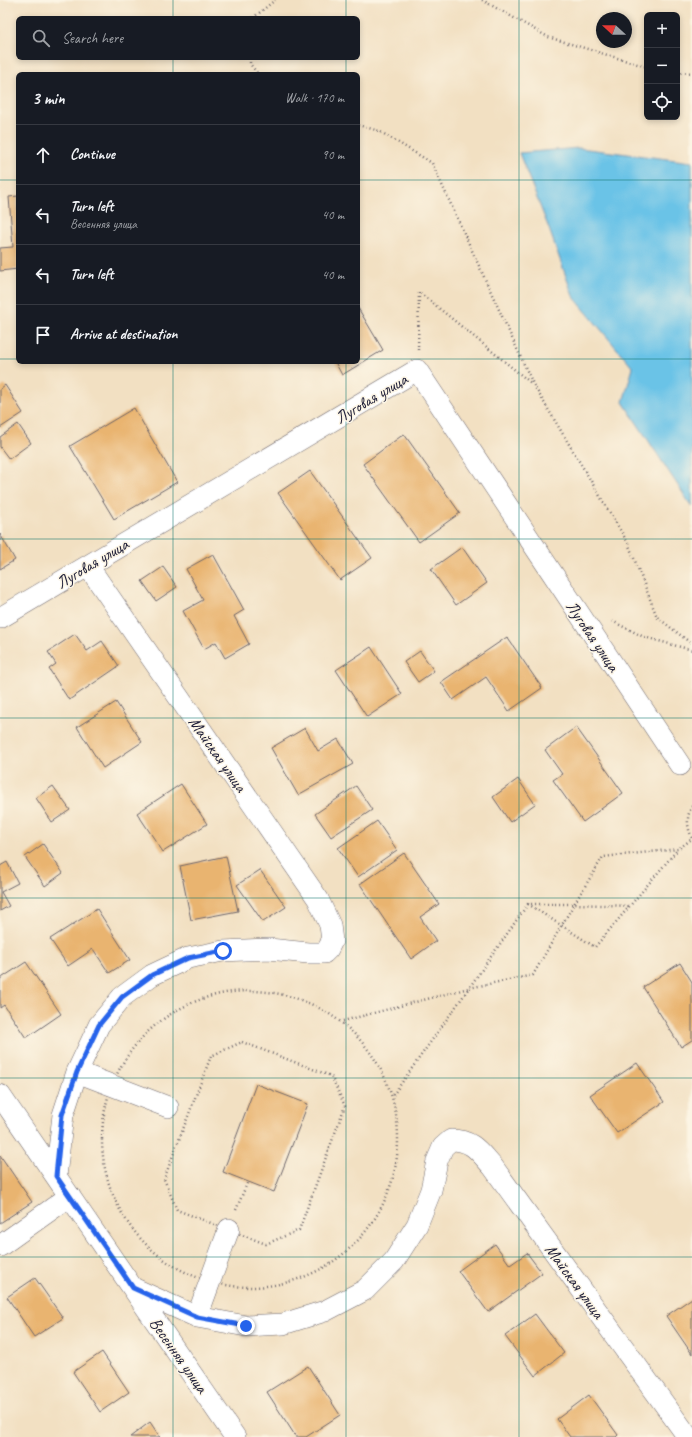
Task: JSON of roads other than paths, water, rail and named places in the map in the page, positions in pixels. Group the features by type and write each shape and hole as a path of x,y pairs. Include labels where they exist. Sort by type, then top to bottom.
{"street":[{"name":"Луговая улица","path":"0,618 417,370 680,765"},
{"name":"Майская улица","path":"77,1072 99,1025 122,997 152,975 188,958 223,951 269,949 324,953 332,941 330,926 318,899 88,566"},
{"path":"56,1176 62,1115 77,1072 168,1107"},
{"name":"Весенняя улица","path":"0,1095 235,1437"},
{"name":"Майская улица","path":"197,1317 246,1326 283,1324 325,1311 366,1290 394,1261 417,1225 431,1190 437,1161 443,1147 451,1140 460,1140 473,1145 493,1167 688,1437"},
{"path":"0,1246 70,1196"},
{"path":"133,1288 197,1317 229,1229"}],"water":[{"path":"579,148 692,162 692,507 623,402 633,368 573,296 548,226 519,153"}]}
